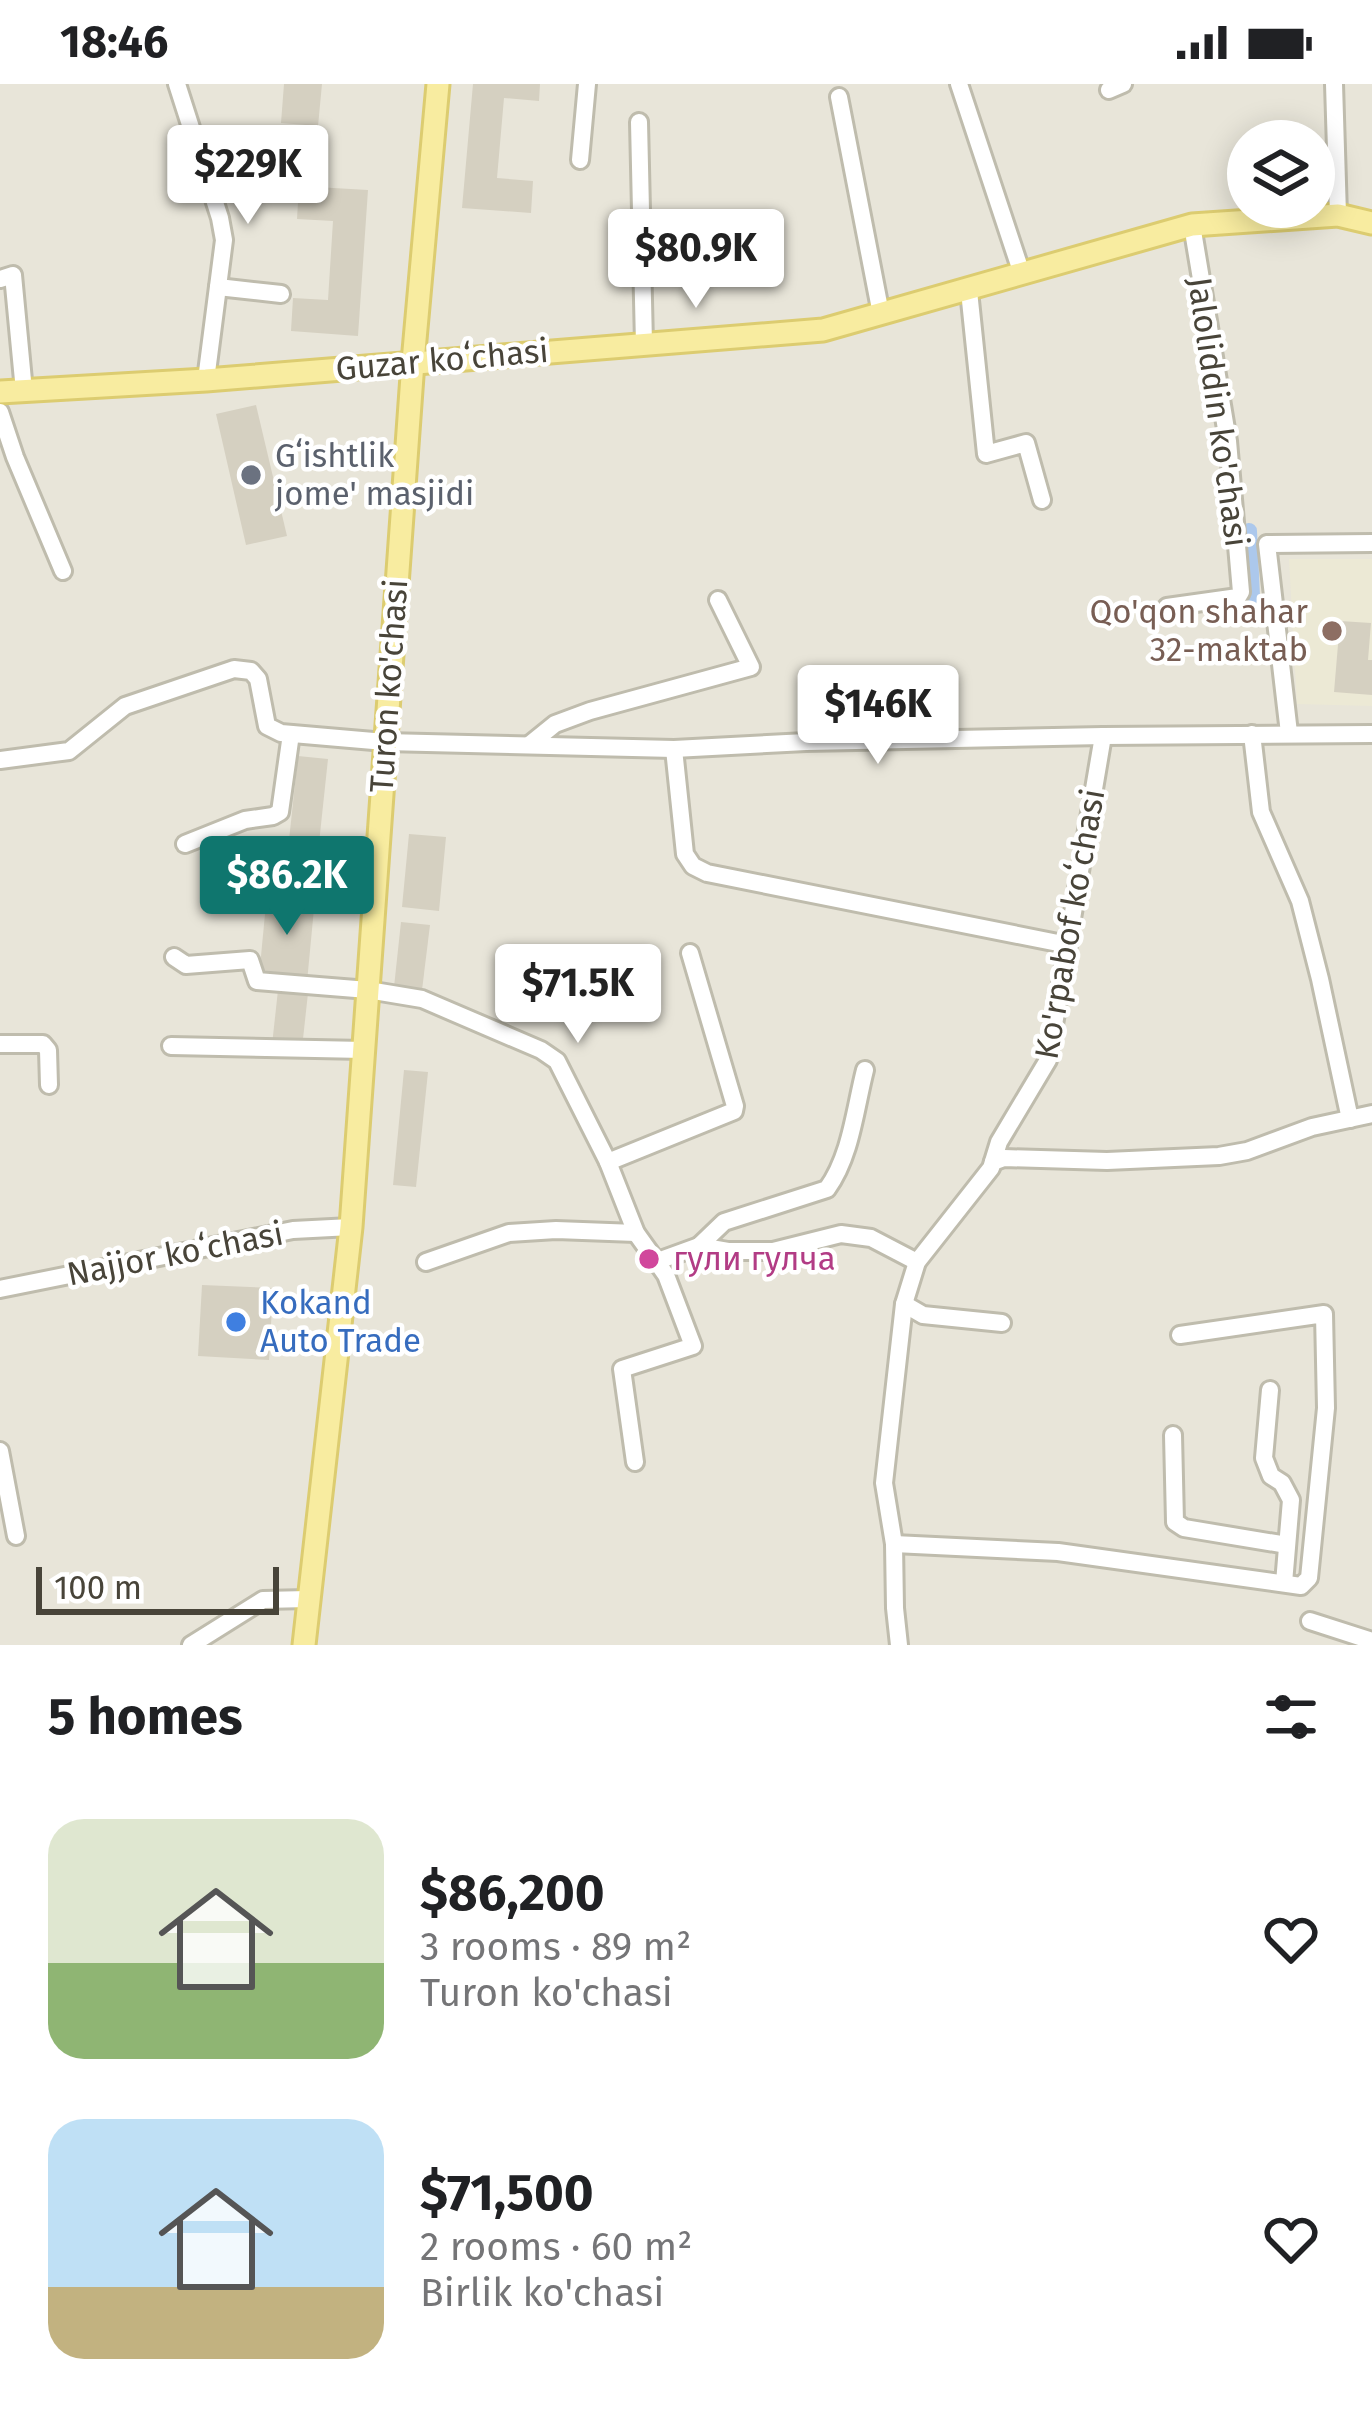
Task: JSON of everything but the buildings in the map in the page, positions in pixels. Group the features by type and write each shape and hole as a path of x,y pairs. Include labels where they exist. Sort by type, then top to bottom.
{"main road":[{"name":"Turon ko'chasi","path":"304,1645 351,1227 413,362 438,84"},
{"name":"Guzar koʻchasi","path":"0,392 823,330 1192,226 1338,215 1372,223"}],"street":[{"path":"177,84 224,240 206,380"},
{"path":"580,160 587,84"},
{"path":"959,84 1022,274"},
{"path":"1334,84 1338,215"},
{"path":"839,97 881,314"},
{"path":"639,122 644,344"},
{"name":"Jaloliddin ko'chasi","path":"1167,608 1238,597 1241,592 1228,441 1192,226"},
{"path":"0,278 13,275 24,391"},
{"path":"218,287 281,295"},
{"path":"968,291 986,454 1026,443 1042,500"},
{"path":"0,412 63,571"},
{"name":"Jaloliddin ko'chasi","path":"1289,733 1268,544 1372,543"},
{"path":"529,746 555,724 590,711 751,667 718,600"},
{"path":"0,760 69,751 125,706 234,669 251,671 258,679 267,726 281,733 385,742 674,749 806,742 1372,734"},
{"path":"185,844 280,812 292,734"},
{"path":"1252,734 1261,812 1300,902 1350,1119"},
{"name":"Ko'rpabof koʻchasi","path":"899,1645 894,1544 884,1483 904,1304 917,1262 991,1168 999,1142 1048,1060 1103,736"},
{"path":"674,749 685,854 693,866 707,873 1068,945"},
{"path":"608,1162 734,1112 690,952"},
{"path":"174,957 186,965 250,959 257,981 368,990 436,1003 556,1061 608,1162 636,1233 666,1275 693,1346 622,1369 634,1462"},
{"path":"0,1044 43,1044 49,1050 50,1085"},
{"path":"171,1046 364,1050"},
{"path":"655,1262 699,1246 724,1222 827,1189 843,1159 865,1070"},
{"path":"993,1162 1004,1158 1107,1161 1219,1156 1372,1114"},
{"name":"Najjor koʻchasi","path":"0,1289 293,1230 351,1227"},
{"path":"426,1262 509,1233 636,1233"},
{"path":"699,1246 773,1251 841,1234 872,1238 917,1262"},
{"path":"904,1304 923,1315 1002,1323"},
{"path":"894,1544 1058,1552 1301,1586 1309,1578 1326,1408 1324,1314 1180,1335"},
{"path":"1270,1390 1264,1458 1271,1476 1291,1499 1284,1583"},
{"path":"1173,1435 1175,1522 1184,1528 1287,1545"},
{"path":"0,1451 16,1536"},
{"path":"191,1645 263,1600 308,1599"},
{"path":"1310,1621 1372,1641"}],"shaded area":[{"path":"0,84 1372,84 1372,1645 0,1645"},
{"name":"Qo'qon shahar 32-maktab","path":"1289,559 1372,559 1372,706 1297,704"}],"waterway":[{"path":"1249,531 1252,596"}],"place":[{"name":"Gʻishtlik jome' masjidi","path":"251,475"},
{"name":"Qo'qon shahar 32-maktab","path":"1332,631"},
{"name":"гули гулча","path":"649,1259"},
{"name":"Kokand Auto Trade","path":"236,1322"}]}
